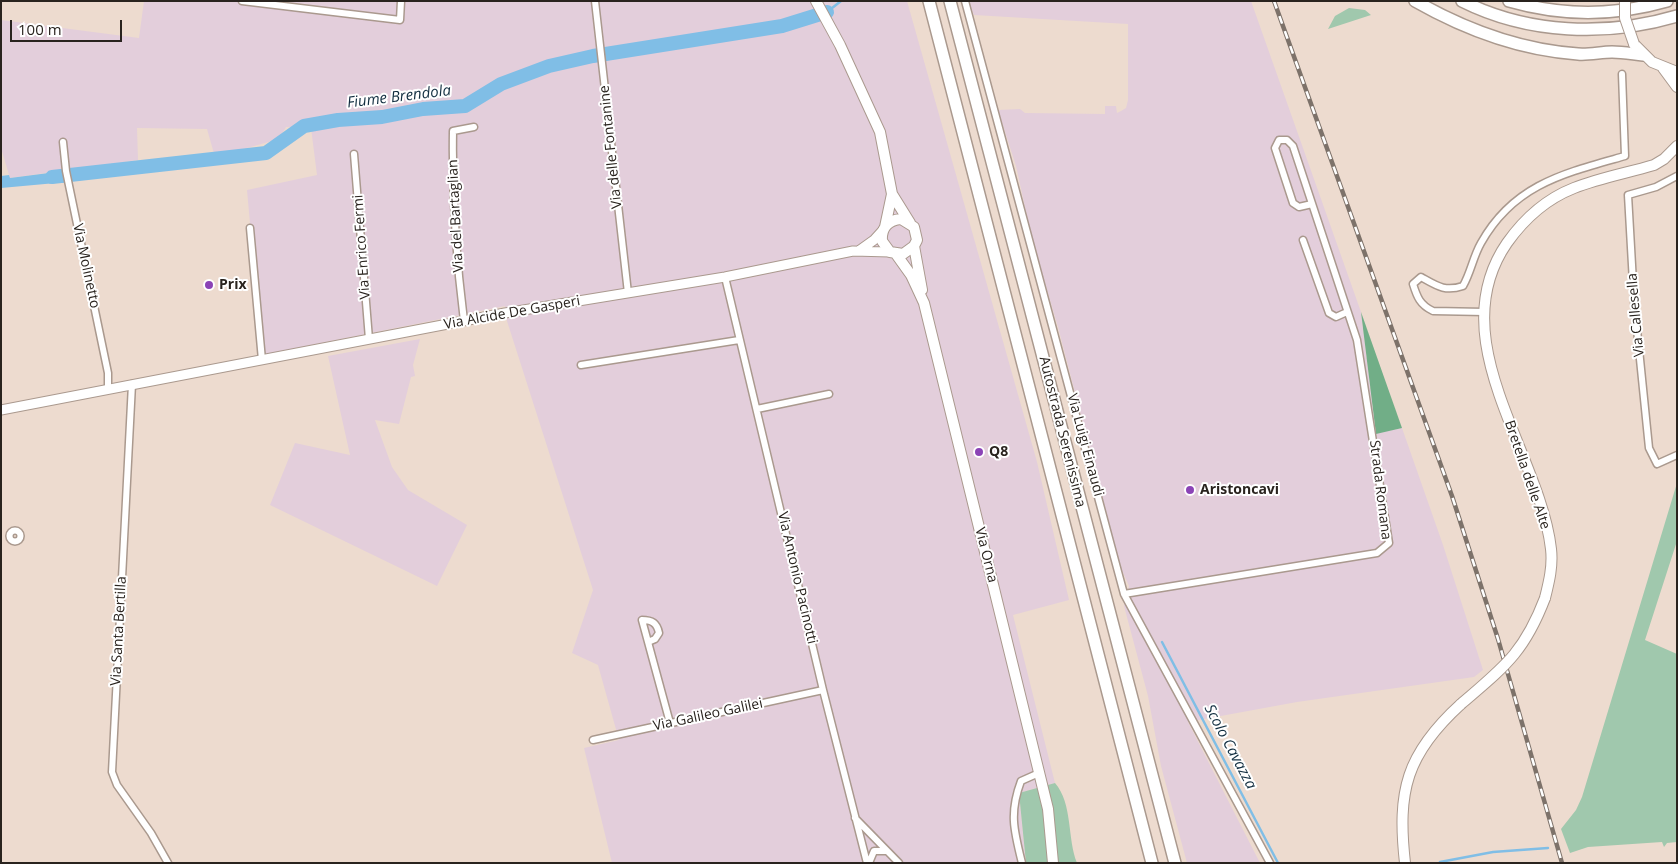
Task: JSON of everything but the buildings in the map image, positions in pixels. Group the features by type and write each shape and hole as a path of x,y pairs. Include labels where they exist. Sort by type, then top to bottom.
{"highway":[{"name":"Autostrada Serenissima","path":"929,1 1152,863"},
{"name":"Autostrada Serenissima","path":"950,1 1175,863"},
{"path":"1415,1 1447,19 1494,38 1532,48 1579,54 1612,52 1643,55"},
{"path":"1462,1 1504,18 1569,29 1624,28 1677,16"},
{"path":"1509,1 1542,9 1584,13 1620,11 1667,1"}],"main road":[{"path":"1625,1 1625,18 1634,44 1643,55 1663,68 1677,72"},
{"path":"816,2 880,132 892,194 917,234 914,246 910,252 893,253 860,250"},
{"path":"1663,68 1677,87"},
{"name":"Bretella delle Alte","path":"1405,863 1402,808 1408,781 1428,738 1440,723 1509,663 1520,649 1535,626 1545,598 1552,561 1548,533 1526,466 1496,389 1488,361 1486,312 1489,286 1502,250 1533,213 1546,203 1574,188 1654,165 1664,159 1677,146"},
{"path":"892,194 882,241 893,253"},
{"path":"885,228 897,220 910,223"},
{"name":"Via Alcide De Gasperi","path":"1,410 464,321 725,277 860,250 874,240 885,228"},
{"path":"914,246 924,303"},
{"name":"Via Orna","path":"893,253 911,275 924,303 1048,809 1053,863"}],"street":[{"path":"242,1 400,20 401,1"},
{"name":"Via delle Fontanine","path":"595,1 628,293"},
{"name":"Via Luigi Einaudi","path":"965,1 1124,594 1270,863"},
{"path":"1486,312 1433,311 1425,307 1417,298 1413,284 1421,278 1441,289 1452,290 1463,286 1486,235 1519,199 1536,186 1559,175 1625,156 1622,74"},
{"name":"Via del Bartaglian","path":"464,321 458,269 453,177 453,132 474,126"},
{"name":"Strada Romana","path":"1124,594 1377,552 1389,543 1360,352 1348,312 1312,204 1292,146 1288,140 1279,140 1275,148 1293,203 1299,207 1312,204"},
{"name":"Via Molinetto","path":"63,142 66,171 108,373 108,389"},
{"name":"Via Enrico Fermi","path":"354,154 369,339"},
{"name":"Via Callesella","path":"1677,176 1656,187 1628,195 1634,300 1649,448 1658,464 1677,455"},
{"path":"250,228 262,360"},
{"path":"1303,240 1329,313 1336,317 1348,312"},
{"name":"Via Antonio Pacinotti","path":"725,277 854,818 868,863"},
{"path":"582,365 739,340"},
{"name":"Via Santa Bertilla","path":"132,384 112,772 116,785 151,833 168,863"},
{"path":"757,410 829,394"},
{"path":"1,536 10,535"},
{"path":"648,642 670,724"},
{"name":"Via Galileo Galilei","path":"593,740 823,690"},
{"path":"1022,863 1012,823 1014,799 1021,781 1039,773"},
{"path":"854,818 899,863"},
{"path":"868,863 874,852 882,850 889,853"}],"shaded area":[{"path":"144,1 907,1 1037,462 1069,600 1013,615 1055,783 1019,793 1026,863 612,863 584,748 619,740 598,665 572,653 593,590 507,321 505,306 262,355 247,190 317,175 311,128 286,127 279,139 215,157 207,129 137,128 138,160 10,178 1,148 1,20 139,38"},
{"path":"968,1 1251,1 1361,312 1376,433 1402,428 1443,545 1483,670 1474,677 1297,702 1188,722 1260,863 1187,863 1161,766 1148,696 1124,606 1129,586 1120,566 1058,327 1032,239 1016,166 998,110 1020,109 1025,113 1105,114 1105,106 1116,106 1117,113 1126,108 1128,100 1128,24 974,15"},
{"path":"420,339 413,365 415,376 411,377 399,424 375,420 392,467 408,490 467,525 437,586 270,505 295,443 350,455 328,356"}],"green space":[{"path":"1349,8 1365,10 1371,15 1328,29 1335,16"},
{"path":"1361,312 1402,428 1376,434"},
{"path":"1677,483 1677,541 1645,640 1677,654 1677,842 1667,843 1664,847 1662,842 1588,847 1570,853 1561,829 1576,810 1582,797"},
{"path":"1055,783 1065,801 1077,863 1026,863 1019,793"}],"water":[{"path":"64,171 67,182 1,188 1,176 9,175 10,178"}],"waterway":[{"path":"827,12 841,1"},
{"name":"Fiume Brendola","path":"52,177 266,153 304,126 338,120 382,117 423,109 465,106 501,84 549,66 593,56 782,26 827,12"},
{"name":"Scolo Cavazza","path":"1162,642 1278,863"},
{"name":"Scolo Cavazza","path":"1440,862 1493,852 1548,848"}],"railway":[{"path":"1274,1 1452,496 1498,639 1562,863"}],"place":[{"name":"Prix","path":"209,285"},
{"name":"Q8","path":"979,452"},
{"name":"Aristoncavi","path":"1190,490"}]}
